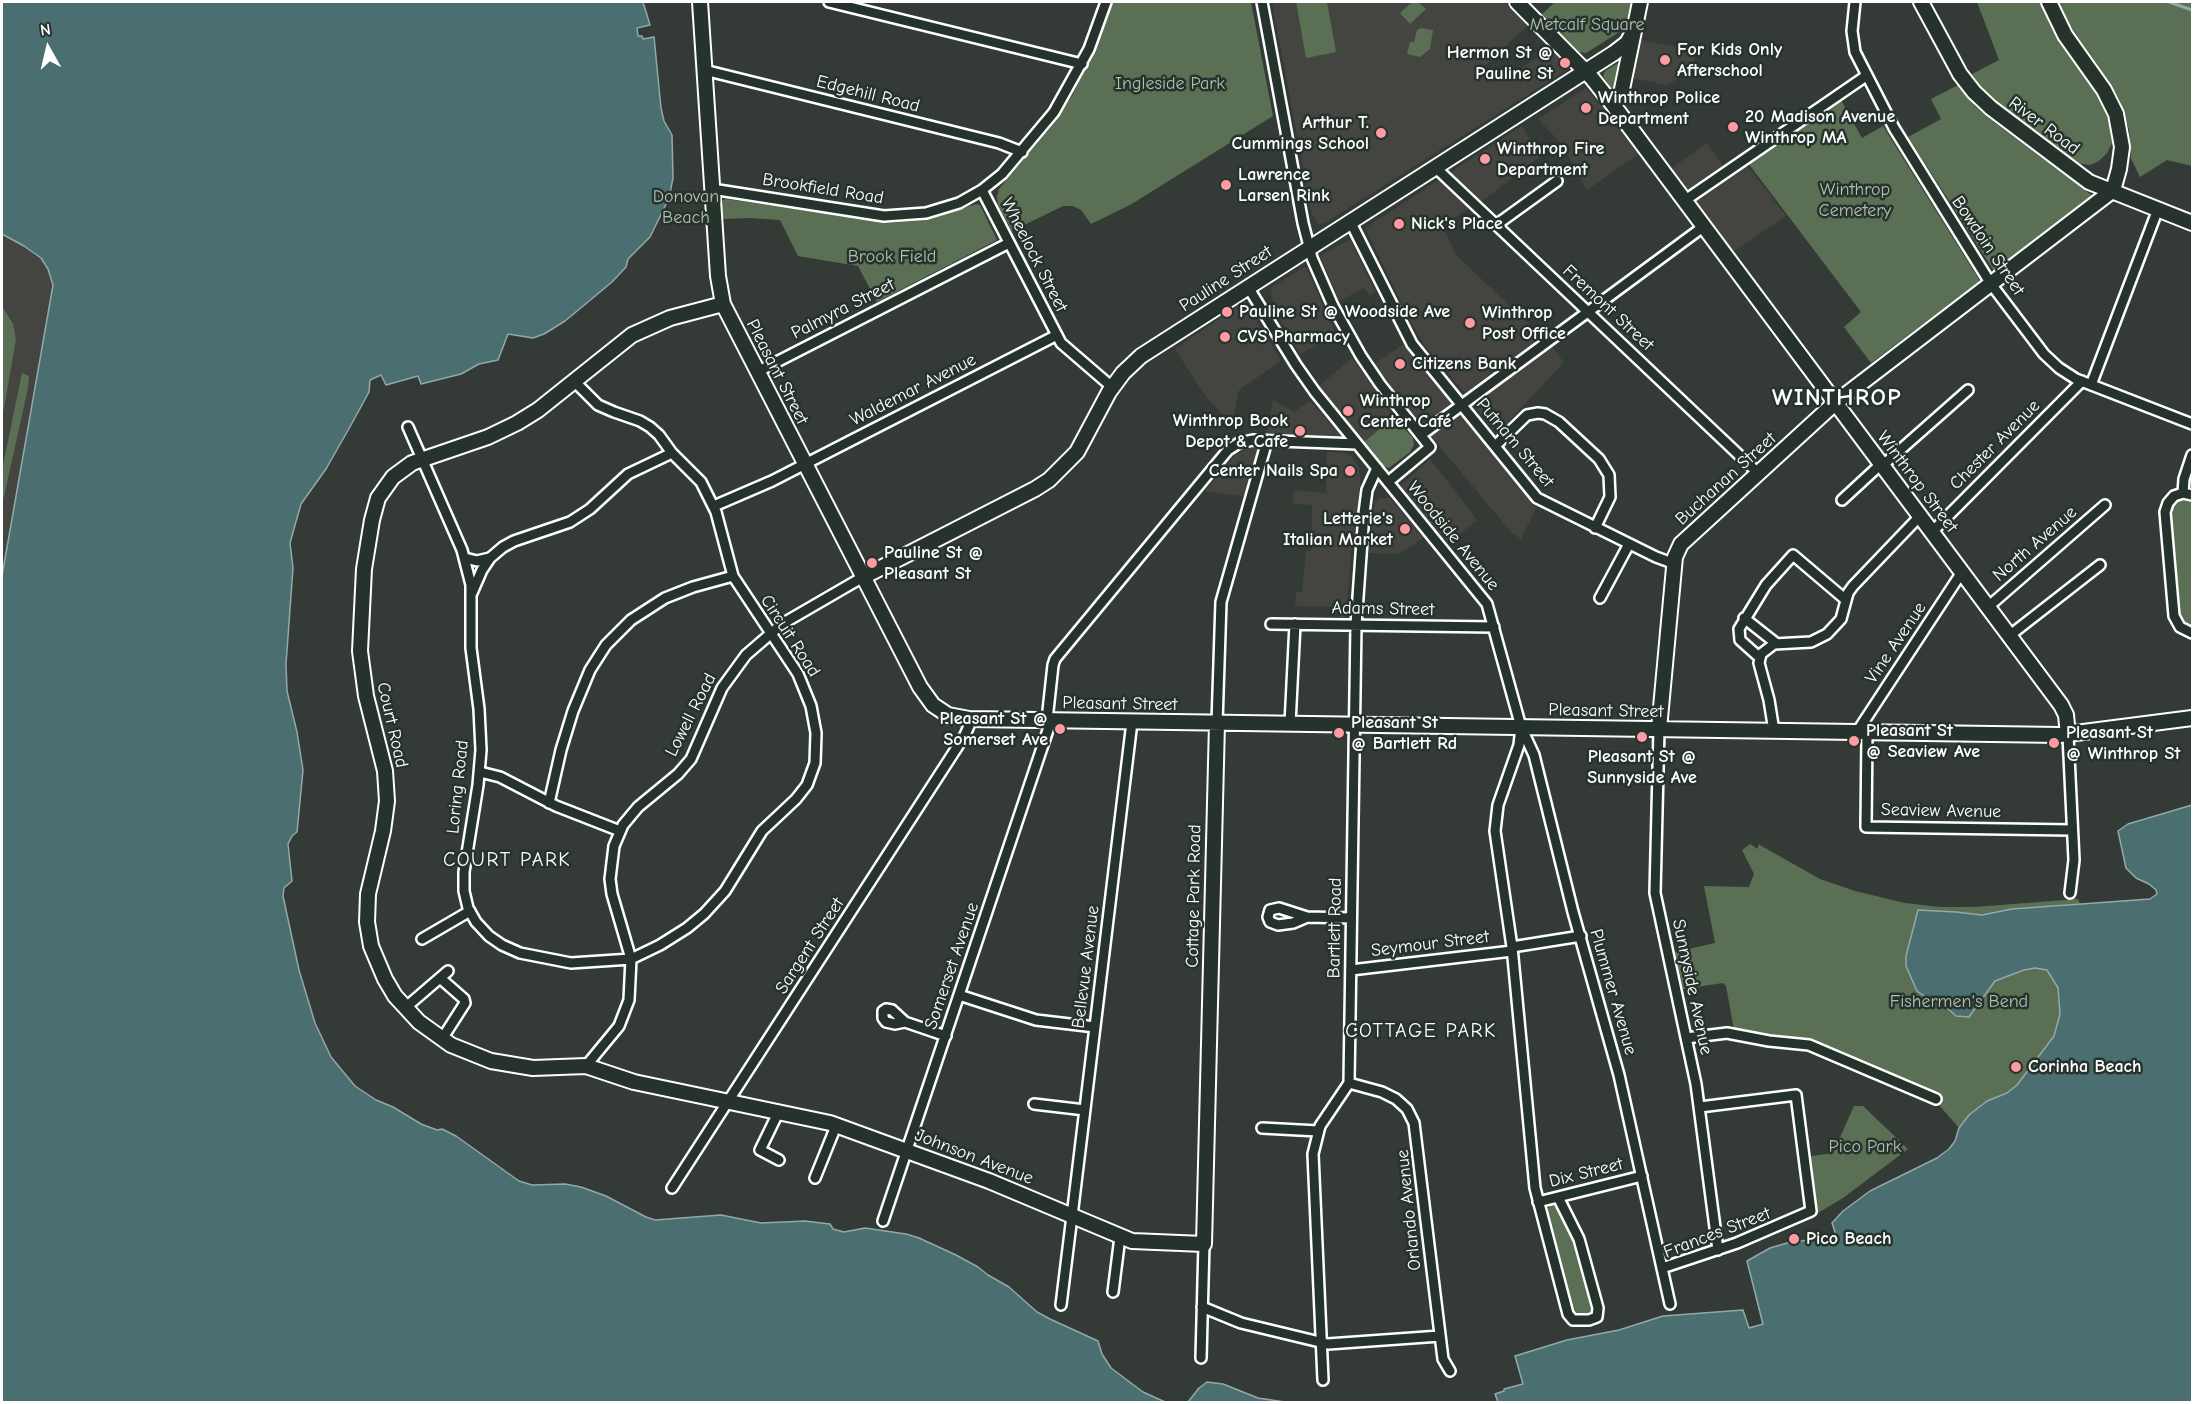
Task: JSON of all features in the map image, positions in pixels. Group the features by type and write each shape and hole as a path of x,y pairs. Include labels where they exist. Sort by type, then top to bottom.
{"main road":[{"name":"Pleasant Street","path":"700,2 718,276 723,304 929,700 938,709 951,716 972,719 1049,721 2068,735 2193,718"},
{"name":"Winthrop Street","path":"1517,2 1586,71 1614,106 2062,707 2068,735"},
{"path":"1614,106 1622,94 1640,2"},
{"name":"River Road","path":"1921,2 1956,67 1979,98 2080,176 2193,223"},
{"path":"2049,2 2065,35 2104,90 2116,114 2121,137 2121,159 2112,191"},
{"name":"Pauline Street","path":"863,577 1035,489 1053,477 1080,448 1112,387 1131,364 1146,352 1586,71 1621,47 1629,40 1634,30"},
{"name":"Buchanan Street","path":"1659,729 1675,564 1677,550 1684,541 1835,403 2112,191"},
{"name":"Court Road","path":"723,304 678,315 640,331 614,349 545,406 510,427 465,445 421,458 396,474 378,498 373,515 366,554 361,615 363,677 368,708 385,771 387,793 384,826 368,894 367,927 373,951 389,988 419,1022 442,1039 472,1054 509,1065 538,1068 586,1066 629,1081 728,1103"},
{"name":"Cottage Park Road","path":"1204,1244 1217,723"},
{"name":"Johnson Avenue","path":"728,1103 836,1126 998,1184 1120,1237 1138,1242 1204,1244"}],"street":[{"path":"829,2 863,6 1082,64"},
{"name":"Brookfield Road","path":"712,189 890,217 939,210 959,203 982,190 1002,174 1060,104 1093,41 1106,2"},
{"path":"1262,2 1309,247 1328,294 1361,356 1430,447 1388,482"},
{"name":"Bowdoin Street","path":"1855,2 1852,20 1853,42 1866,76 1905,148 1991,284 2047,358 2062,371 2086,383 2193,424"},
{"name":"Edgehill Road","path":"704,70 999,143 1022,152"},
{"path":"1684,201 1866,76"},
{"name":"Fremont Street","path":"1435,167 1758,473"},
{"path":"1496,225 1557,181"},
{"name":"Wheelock Street","path":"982,190 1057,335"},
{"name":"Chester Avenue","path":"1932,532 2086,383 2158,209"},
{"name":"Putnam Street","path":"1350,221 1407,336 1540,500 1675,564"},
{"path":"1421,435 1703,226"},
{"name":"Palmyra Street","path":"757,372 1009,243"},
{"name":"Woodside Avenue","path":"1248,286 1302,375 1488,604 1521,727 1520,742 1499,799 1495,825 1512,949 1538,1202 1568,1314 1573,1320 1589,1320 1597,1317 1598,1308 1577,1234 1558,1197"},
{"path":"1057,335 1067,350 1112,387"},
{"name":"Waldemar Avenue","path":"714,506 772,481 1057,335"},
{"name":"Circuit Road","path":"575,382 598,405 650,427 672,453 698,477 714,506 733,576 798,674 813,713 817,750 810,780 800,795 762,831 729,885 704,914 677,935 630,958"},
{"path":"1842,500 1968,390"},
{"path":"1495,446 1527,415 1545,414 1559,422 1599,459 1609,475 1610,497 1595,528"},
{"name":"Loring Road","path":"408,427 465,558 472,594 470,642 479,717 480,772 463,876 464,894 470,911 476,922 489,936 520,953 571,963 630,958"},
{"name":"Somerset Avenue","path":"883,1221 1049,721 1055,659 1228,450 1244,441 1357,444"},
{"name":"Cottage Park Road","path":"1217,723 1221,602 1267,441"},
{"path":"472,594 482,570 490,558 503,547 575,519 590,509 628,474 672,453"},
{"path":"2193,455 2184,479 2188,494 2170,500 2166,505 2165,514 2175,616 2180,627 2193,633"},
{"name":"Bartlett Road","path":"1349,1083 1356,625 1367,490 1377,468"},
{"name":"North Avenue","path":"1988,607 2104,505"},
{"path":"1774,731 1759,657 1765,649 1778,644 1811,642 1827,634 1840,619 1853,586 1920,516"},
{"path":"1600,598 1629,544"},
{"path":"1759,657 1739,637 1739,629 1766,585 1793,555 1846,600"},
{"path":"465,558 477,561 490,558"},
{"path":"2009,636 2100,565"},
{"name":"Vine Avenue","path":"1862,732 1962,572"},
{"path":"549,803 562,744 576,702 590,670 606,645 625,626 658,602 693,587 733,576"},
{"name":"Lowell Road","path":"620,831 633,811 678,774 691,759 716,700 728,677 740,661 786,621 863,577"},
{"path":"1744,618 1778,644"},
{"name":"Adams Street","path":"1271,624 1494,627"},
{"path":"1290,724 1294,624"},
{"name":"Sargent Street","path":"672,1188 965,735 972,719"},
{"name":"Bellevue Avenue","path":"1061,1305 1132,722"},
{"name":"Plummer Avenue","path":"1521,727 1534,755 1619,1075 1662,1268"},
{"name":"Sunnyside Avenue","path":"1659,729 1655,893 1700,1107 1718,1250"},
{"name":"Seaview Avenue","path":"1862,732 1866,826 2072,830"},
{"name":"Winthrop Street","path":"2068,735 2074,865 2070,893"},
{"path":"480,772 500,777 549,803 620,831 613,852 611,884 630,958 630,996 625,1014 616,1031 586,1066"},
{"path":"422,939 470,911"},
{"path":"1306,917 1352,918"},
{"name":"Seymour Street","path":"1351,970 1512,949 1581,936"},
{"path":"405,1008 448,971"},
{"path":"440,978 464,999 465,1003 442,1039"},
{"path":"959,995 1036,1020 1095,1027"},
{"path":"905,1022 946,1036"},
{"path":"1686,1038 1727,1033 1809,1046 1936,1099"},
{"path":"1323,1380 1312,1160 1318,1131 1330,1109 1349,1083"},
{"name":"Orlando Avenue","path":"1349,1083 1382,1092 1396,1099 1407,1109 1414,1123 1440,1336 1445,1364 1450,1371"},
{"name":"Frances Street","path":"1670,1304 1662,1268 1718,1250 1812,1211 1796,1095 1700,1107"},
{"path":"1034,1104 1085,1110"},
{"path":"778,1113 760,1150 779,1160"},
{"path":"815,1178 836,1126"},
{"path":"1262,1128 1318,1131"},
{"name":"Dix Street","path":"1538,1202 1642,1176"},
{"path":"1113,1292 1120,1237"},
{"name":"Cottage Park Road","path":"1201,1358 1204,1244"},
{"path":"1202,1307 1241,1323 1333,1344 1440,1336"}],"shaded area":[{"name":"Arthur T. Cummings School","path":"1272,2 1504,2 1528,25 1485,66 1497,82 1554,48 1568,69 1325,223 1318,224 1312,215"},
{"name":"For Kids Only Afterschool","path":"1641,40 1694,50 1694,69 1667,85 1632,78"},
{"path":"1586,88 1641,152 1587,190 1561,143 1538,119"},
{"path":"1522,126 1540,157 1482,201 1442,225 1456,255 1542,336 1465,393 1425,346 1409,319 1365,228"},
{"path":"1707,143 1729,175 1747,165 1786,216 1731,253 1669,170"},
{"path":"2,234 41,258 48,269 53,285 2,576"},
{"path":"1350,239 1376,293 1369,295 1364,288 1339,301 1320,256"},
{"path":"1304,267 1307,269 1336,334 1300,354 1278,315 1271,295 1272,287"},
{"path":"1245,301 1281,361 1239,390 1232,424 1206,397 1175,349"},
{"path":"1404,344 1452,404 1421,427 1374,364"},
{"path":"1552,347 1564,362 1497,434 1473,404"},
{"path":"1352,358 1394,417 1364,442 1318,387"},
{"path":"1273,400 1294,412 1310,401 1344,439 1267,433"},
{"path":"1457,416 1463,417 1536,508 1521,539 1511,532 1431,436"},
{"path":"1260,446 1247,497 1205,491 1235,455"},
{"path":"1327,452 1345,453 1352,457 1359,468 1360,478 1346,618 1340,619 1339,607 1295,606 1296,592 1302,592 1306,551 1312,551 1312,505 1292,503 1294,490 1326,493"},
{"path":"1430,459 1477,520 1448,543 1399,487"},
{"path":"1380,498 1390,498 1423,538 1399,554 1369,553 1375,502"}],"green space":[{"name":"Ingleside Park","path":"1113,2 1251,2 1273,116 1130,205 1091,224 1081,210 1073,206 1063,206 1012,231 998,205 999,189 1054,123 1072,96 1099,41"},
{"path":"1296,2 1327,2 1336,52 1306,58"},
{"path":"1412,2 1418,2 1426,9 1410,24 1400,13"},
{"name":"Metcalf Square","path":"1555,2 1631,2 1626,23 1621,31 1586,53 1579,52 1542,14"},
{"path":"1977,2 2040,2 2056,37 2095,92 2106,113 2112,143 2107,153 2099,161 2090,165 2076,163 1998,104 1979,85 1972,74 1999,60"},
{"path":"2058,2 2192,2 2192,166 2167,160 2140,177 2131,158 2129,130 2120,101 2072,29"},
{"path":"1421,28 1433,30 1430,49 1420,57 1407,54 1410,42 1414,42 1417,30"},
{"name":"Metcalf Square","path":"1618,63 1620,66 1615,90 1612,91 1603,76 1605,71"},
{"name":"Winthrop Cemetery","path":"1958,85 1976,107 1991,120 2093,196 1994,271 1908,137 1941,119 1931,99"},
{"name":"Winthrop Cemetery","path":"1841,100 1862,138 1883,126 1980,281 1871,363 1844,327 1861,312 1748,163"},
{"name":"Brook Field","path":"726,199 890,223 928,220 976,204 980,205 997,240 877,302 858,266 798,256 780,220 723,219 721,201"},
{"path":"2,306 13,324 16,339 2,420"},
{"path":"22,373 29,376 28,388 2,506 2,470"},
{"path":"1394,417 1413,438 1414,445 1410,452 1389,468 1383,466 1364,442"},
{"path":"2185,498 2192,500 2192,628 2185,625 2180,615 2170,512 2174,503"},
{"name":"Fishermen's Bend","path":"2192,805 2192,939 1711,1378 1498,1402 1495,1394 1523,1384 1515,1356 1567,1340 1619,1330 1663,1316 1743,1310 1749,1328 1762,1324 1747,1261 1770,1248 1787,1243 1829,1237 1835,1240 1837,1238 1832,1223 1843,1211 1870,1191 1937,1158 1955,1141 1959,1128 1938,1104 1861,1063 1734,1030 1726,986 1723,983 1683,989 1675,952 1715,943 1704,886 1749,887 1754,874 1742,850 1750,844 1758,849 1758,844 1820,879 1855,891 1905,903 1940,907 1974,907 2078,899 2080,904 2150,899 2157,894 2156,890 2136,878 2126,868 2118,831 2128,824"},
{"name":"Pico Park","path":"1854,1106 1863,1106 1908,1149 1843,1198 1818,1213 1811,1156 1833,1153"},
{"path":"1552,1204 1560,1210 1572,1232 1582,1260 1594,1311 1585,1317 1572,1312 1546,1211"}],"water":[{"path":"2,2 643,2 650,25 637,28 638,36 642,36 643,39 654,37 661,108 664,121 672,135 673,178 669,198 650,237 628,259 626,267 612,282 565,321 533,338 508,334 498,360 479,364 461,374 421,384 418,376 386,385 381,375 370,380 369,392 351,425 326,469 301,504 290,543 293,568 286,664 287,691 303,770 297,832 288,844 292,881 284,888 283,896 299,970 315,1023 331,1057 355,1086 421,1124 437,1130 442,1129 456,1136 519,1181 532,1185 565,1184 581,1187 606,1196 655,1220 721,1215 761,1223 805,1221 830,1224 833,1229 844,1232 865,1228 919,1238 978,1267 1009,1287 1037,1312 1098,1341 1102,1354 1111,1368 1143,1392 1165,1402 2,1402 2,576 53,285 48,269 41,258 2,234"},
{"path":"2192,805 2192,1402 1498,1402 1495,1394 1523,1384 1515,1356 1567,1340 1619,1330 1663,1316 1743,1310 1749,1328 1763,1324 1747,1261 1770,1248 1787,1243 1829,1237 1835,1240 1837,1238 1832,1223 1843,1211 1870,1191 1937,1158 1949,1149 1955,1141 1959,1128 1969,1115 1987,1101 2007,1093 2017,1085 2054,1036 2060,1014 2058,988 2047,970 2035,968 2024,970 1995,981 1969,1017 1956,1016 1944,1005 1931,1001 1917,991 1906,966 1906,956 1918,910 1982,915 2012,909 2150,899 2157,894 2156,890 2136,878 2126,868 2118,831 2128,824"},
{"path":"1207,1382 1223,1384 1258,1398 1285,1402 1188,1402"}],"waterway":[{"path":"2169,2 2192,10"}],"place":[{"name":"For Kids Only Afterschool","path":"1665,60"},
{"name":"Hermon St @ Pauline St","path":"1565,63"},
{"name":"Winthrop Police Department","path":"1586,108"},
{"name":"20 Madison Avenue Winthrop MA","path":"1733,127"},
{"name":"Arthur T. Cummings School","path":"1381,133"},
{"name":"Winthrop Fire Department","path":"1485,159"},
{"name":"Lawrence Larsen Rink","path":"1226,185"},
{"name":"Nick's Place","path":"1399,224"},
{"name":"Pauline St @ Woodside Ave","path":"1227,312"},
{"name":"Winthrop Post Office","path":"1470,323"},
{"name":"CVS Pharmacy","path":"1225,337"},
{"name":"Citizens Bank","path":"1400,364"},
{"name":"Winthrop Center Café","path":"1348,411"},
{"name":"Winthrop Book Depot & Cafe","path":"1300,431"},
{"name":"Center Nails Spa","path":"1350,471"},
{"name":"Letterie's Italian Market","path":"1405,529"},
{"name":"Pauline St @ Pleasant St","path":"872,563"},
{"name":"Pleasant St @ Somerset Ave","path":"1060,729"},
{"name":"Pleasant St @ Bartlett Rd","path":"1339,733"},
{"name":"Pleasant St @ Sunnyside Ave","path":"1642,737"},
{"name":"Pleasant St @ Seaview Ave","path":"1854,741"},
{"name":"Pleasant St @ Winthrop St","path":"2054,743"},
{"name":"Corinha Beach","path":"2016,1067"},
{"name":"Pico Beach","path":"1794,1239"}],"district":[{"name":"WINTHROP","path":"1837,398"},
{"name":"COURT PARK","path":"507,860"},
{"name":"COTTAGE PARK","path":"1421,1031"}],"park label":[{"name":"Donovan Beach","path":"686,207"}]}
